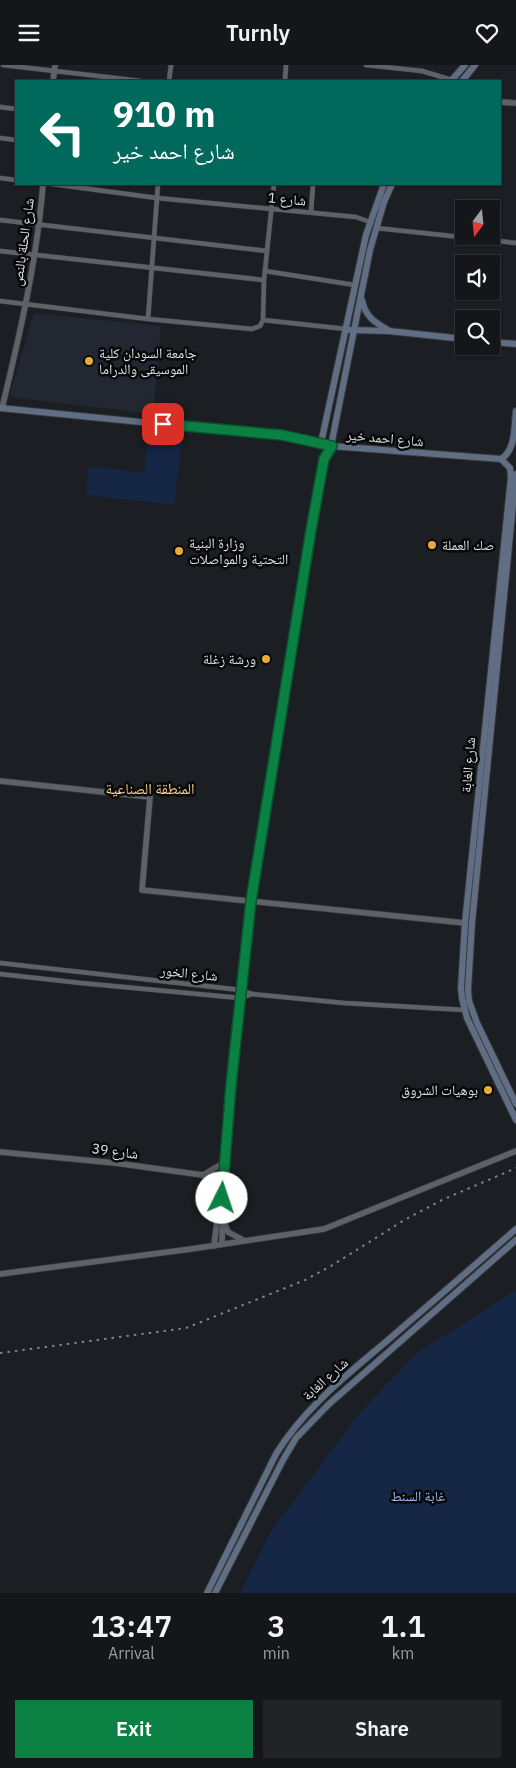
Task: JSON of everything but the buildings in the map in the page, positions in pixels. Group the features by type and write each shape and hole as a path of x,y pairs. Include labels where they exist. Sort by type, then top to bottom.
{"main road":[{"path":"453,80 465,65"},
{"path":"463,80 475,65"},
{"path":"321,443 370,222 384,185"},
{"path":"332,446 376,228 392,185"},
{"path":"361,296 366,314 372,321 390,331"},
{"path":"346,329 390,331 455,338"},
{"path":"500,342 516,344"},
{"name":"شارع احمد خير","path":"1,408 282,435 332,446 501,459"},
{"path":"501,459 508,455 511,449 516,411"},
{"name":"شارع الغابة","path":"501,459 510,468 511,477 465,923 461,988 464,1010 516,1120"},
{"name":"شارع الغابة","path":"516,474 472,923 468,990 474,1015 516,1104"},
{"name":"شارع الغابة","path":"207,1593 276,1454 290,1433 311,1408 516,1229"},
{"name":"شارع الغابة","path":"215,1593 296,1438 329,1404 516,1240"}],"street":[{"path":"3,65 54,68 134,80"},
{"path":"169,80 171,65"},
{"path":"285,80 286,65"},
{"path":"366,65 392,66 422,71 449,80"},
{"path":"501,102 516,103"},
{"path":"0,107 15,109"},
{"path":"0,138 15,140"},
{"path":"0,178 15,180"},
{"name":"شارع الحلة بالنص","path":"1,408 27,304 36,255 43,185"},
{"name":"شارع 1","path":"60,185 157,198 356,217 370,222"},
{"path":"148,319 158,185"},
{"path":"0,301 148,319 252,329 260,326 263,320 264,280 274,185"},
{"path":"311,212 313,185"},
{"path":"0,220 267,251"},
{"path":"376,228 516,243"},
{"path":"0,251 264,280"},
{"path":"265,271 355,285"},
{"path":"263,320 346,329"},
{"path":"222,1244 224,1205 222,1190 251,901 290,647 324,459 321,443"},
{"path":"324,459 332,446"},
{"path":"0,781 150,797 142,891 465,923"},
{"name":"شارع الخور","path":"0,963 241,990 252,994 344,1003 464,1010"},
{"path":"81,983 82,973"},
{"path":"0,974 240,998 252,994"},
{"path":"0,1274 214,1246 324,1229 516,1151"},
{"name":"شارع 39","path":"0,1152 115,1163 203,1175"},
{"path":"222,1190 203,1175 225,1162"},
{"path":"214,1246 218,1204 222,1198"},
{"path":"223,1217 228,1232 245,1241"}],"shaded area":[{"name":"جامعة السودان كلية الموسيقى والدراما","path":"34,313 161,326 153,414 9,397"}],"green space":[{"path":"148,438 182,441 174,505 86,495 89,466 144,473"},
{"name":"غابة السنط","path":"516,1290 516,1593 240,1593 271,1531 358,1415 414,1355"}],"railway":[{"path":"0,1353 186,1328 305,1280 406,1219 442,1200 516,1168"}],"place":[{"name":"جامعة السودان كلية الموسيقى والدراما","path":"89,361"},
{"name":"صك العملة","path":"432,545"},
{"name":"وزارة البنية التحتية والمواصلات","path":"179,551"},
{"name":"ورشة زغلة","path":"266,659"},
{"name":"بوهيات الشروق","path":"488,1090"}],"district":[{"name":"المنطقة الصناعية","path":"150,788"}],"route":[{"path":"163,424 282,435 332,446 324,459 290,647 251,901 231,1085 222,1198"}]}
